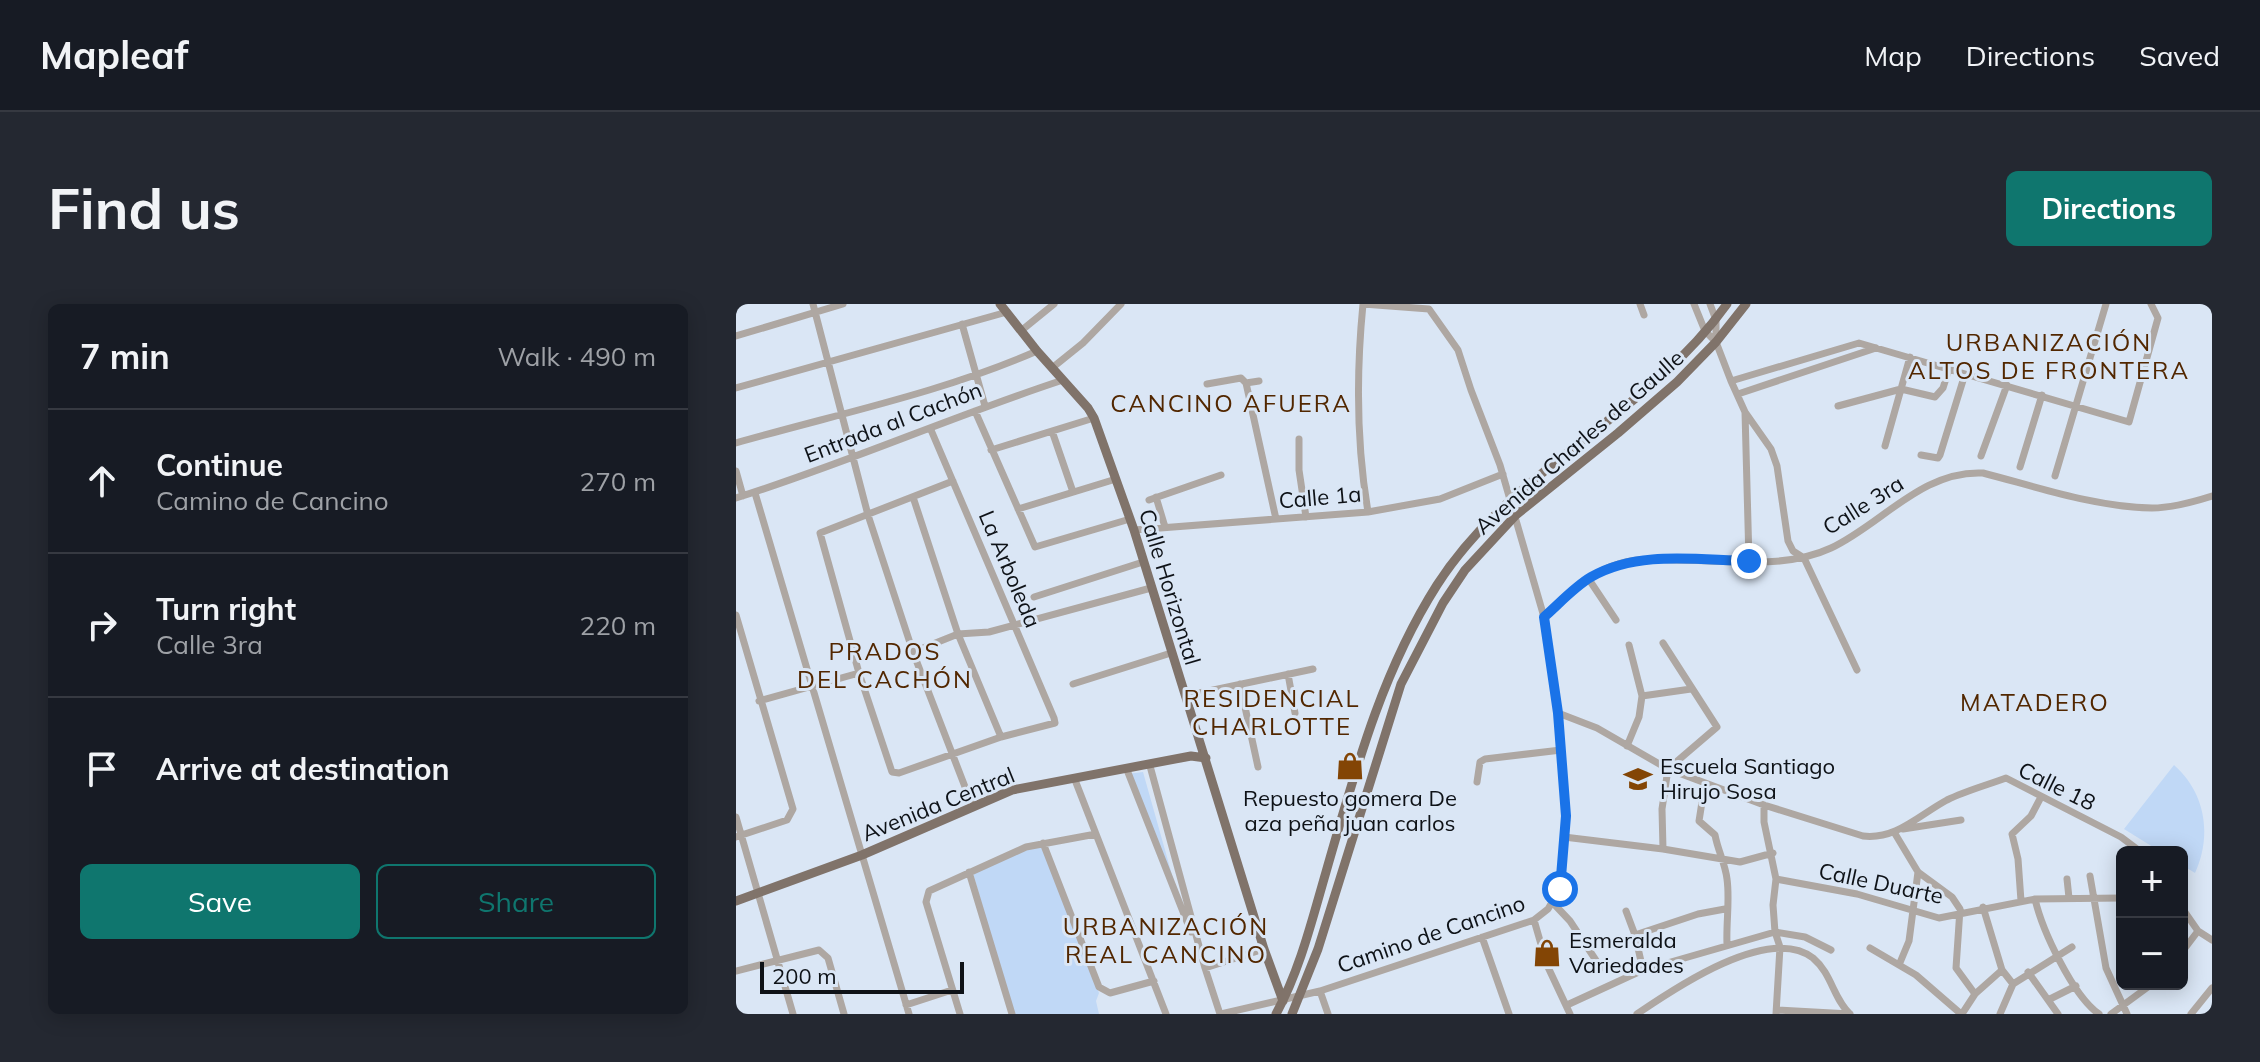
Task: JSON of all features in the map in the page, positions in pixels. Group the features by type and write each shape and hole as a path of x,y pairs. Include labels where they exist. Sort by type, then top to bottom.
{"main road":[{"name":"Avenida Charles de Gaulle","path":"1276,1014 1299,962 1368,729 1401,649 1439,582 1480,529 1510,499 1628,405 1716,320 1727,304"},
{"name":"Avenida Charles de Gaulle","path":"1292,1014 1301,996 1390,717 1411,662 1443,603 1465,570 1516,515 1643,413 1716,342 1746,304"},
{"name":"Calle Horizontal","path":"1004,308 1094,418 1134,530 1264,949 1283,1001"},
{"name":"Avenida Central","path":"736,901 862,855 1012,790 1191,756 1206,758"}],"street":[{"path":"736,336 814,308 843,304"},
{"path":"1022,330 1054,304"},
{"path":"1052,368 1083,343 1121,304"},
{"path":"1363,304 1357,372 1357,426 1368,512"},
{"name":"Camino de Cancino","path":"1220,1014 1320,991 1534,920 1553,903 1560,889 1566,816 1558,713 1544,617 1503,474 1458,350 1429,309 1363,304"},
{"path":"1640,304 1644,315"},
{"path":"1694,304 1705,331 1716,342"},
{"path":"1710,304 1716,320 1716,342 1731,381 1745,412 1771,449 1777,466 1788,541 1793,551 1804,558 1857,670"},
{"path":"2055,476 2106,304"},
{"path":"1731,381 1859,343 2129,422 2158,318 2151,304"},
{"path":"814,308 868,515 913,652 972,805"},
{"path":"736,388 962,324 1004,308"},
{"path":"962,324 985,406"},
{"path":"1738,394 1876,348"},
{"path":"736,443 975,376 1037,351"},
{"path":"1885,446 1910,357"},
{"path":"1838,406 1901,389 1935,397 1941,391 1949,369"},
{"path":"1921,455 1939,457 1965,374"},
{"path":"1207,384 1241,378 1246,383 1276,519"},
{"name":"Entrada al Cachón","path":"740,497 1063,380"},
{"path":"1246,383 1259,381"},
{"path":"1981,456 2007,385"},
{"path":"2020,467 2042,395"},
{"path":"975,411 1035,547 1130,519"},
{"path":"1745,412 1749,561"},
{"path":"991,450 1094,418"},
{"name":"La Arboleda","path":"931,430 1055,723 1001,737"},
{"path":"1746,435 1760,430"},
{"path":"1052,431 1073,492"},
{"path":"1299,439 1299,470 1306,517"},
{"path":"736,471 740,497"},
{"name":"Calle 3ra","path":"1544,617 1588,578 1617,564 1639,560 1804,558 1833,547 1916,492 1967,472 1983,473 2096,501 2151,508 2212,496"},
{"name":"Calle 1a","path":"1134,530 1368,512 1440,499 1503,474"},
{"path":"1165,527 1152,498 1221,475"},
{"path":"1018,509 1116,479"},
{"path":"913,497 958,634 1001,737 899,773 892,772 859,673 820,533 953,481"},
{"path":"755,493 907,1010 952,990"},
{"path":"1034,597 1143,562"},
{"path":"1588,578 1616,620"},
{"path":"913,652 958,634 989,632 1151,588"},
{"path":"736,615 792,804 792,814 787,820 739,836"},
{"path":"1663,643 1717,727 1668,769 1662,809 1663,849"},
{"path":"1627,746 1639,717 1642,696 1629,645"},
{"path":"1073,684 1171,653"},
{"path":"1185,696 1313,669"},
{"path":"759,701 859,673"},
{"path":"1288,674 1295,713"},
{"path":"1240,684 1258,767"},
{"path":"1642,696 1691,689"},
{"name":"Calle 18","path":"1558,713 1597,728 1668,769 1764,805 1863,836 1878,838 1898,831 1949,799 2006,778 2131,846"},
{"path":"1477,782 1480,762 1485,759 1561,750"},
{"path":"1150,766 1220,1014"},
{"path":"1127,770 1205,968"},
{"path":"1075,780 1166,1014"},
{"path":"1705,783 1699,821 1715,835 1718,852 1724,860 1728,882 1725,909 1727,944"},
{"path":"2021,901 2018,859 2012,834 2031,816 2041,797"},
{"path":"1764,805 1764,822 1773,853 1776,879 1773,905 1775,932 1780,947 1777,1012 1850,1014"},
{"path":"736,817 793,1014"},
{"path":"1961,820 1898,831 1918,872 1952,897 1960,909 1956,968 1975,994"},
{"path":"960,1014 926,896 934,888 969,872 1043,843 1096,834"},
{"path":"1564,837 1740,862 1773,853"},
{"path":"1043,843 1099,987 1110,993 1154,981"},
{"path":"969,872 1012,1014"},
{"path":"1899,965 1909,941 1915,912 1918,872"},
{"path":"2090,876 2106,968 2127,1014"},
{"name":"Calle Duarte","path":"1776,879 1857,894 1939,918 2035,899 2116,898"},
{"path":"2067,879 2069,898"},
{"path":"2035,899 2043,928 2057,955 2087,1004 2099,1014"},
{"path":"1553,903 1570,921 1601,968"},
{"path":"1983,907 2002,970 2013,984"},
{"path":"1635,935 1698,914 1725,909"},
{"path":"1626,911 1643,970"},
{"path":"2188,917 2198,931 2212,940"},
{"path":"1534,920 1547,965 1570,1014"},
{"path":"2188,944 2198,931"},
{"path":"1567,1005 1643,970 1775,932 1805,937 1831,950"},
{"path":"1482,937 1509,1014"},
{"path":"1637,1014 1704,973 1753,952 1780,947 1810,955 1822,967 1843,1007 1850,1014"},
{"path":"2000,1014 2013,984 2072,947"},
{"path":"1870,948 1932,987 1961,1014 1975,994 2002,970"},
{"path":"1205,968 1264,949"},
{"path":"736,971 812,950 824,952 844,1014"},
{"path":"2028,972 2058,1014"},
{"path":"2048,1000 2076,986"},
{"path":"2191,1014 2212,988"},
{"path":"2111,1014 2143,990"},
{"path":"1320,991 1328,1014"}],"shaded area":[{"path":"2174,765 2193,788 2203,816 2203,844 2195,873 2188,869 2188,846 2151,846 2124,829"},
{"path":"1143,772 1187,928 1126,774"},
{"path":"1043,845 1099,993 1096,1001 1099,1014 1013,1014 973,873 1028,848"}],"place":[{"name":"Repuesto gomera De aza peña juan carlos","path":"1350,766"},
{"name":"Escuela Santiago Hirujo Sosa","path":"1638,779"},
{"name":"Esmeralda Variedades","path":"1547,953"}],"district":[{"name":"URBANIZACIÓN ALTOS DE FRONTERA","path":"2049,356"},
{"name":"CANCINO AFUERA","path":"1231,403"},
{"name":"PRADOS DEL CACHÓN","path":"885,665"},
{"name":"MATADERO","path":"2035,702"},
{"name":"RESIDENCIAL CHARLOTTE","path":"1272,712"},
{"name":"URBANIZACIÓN REAL CANCINO","path":"1166,940"}],"route":[{"path":"1560,889 1566,816 1558,713 1544,617 1588,578 1617,564 1659,559 1749,561"}]}
